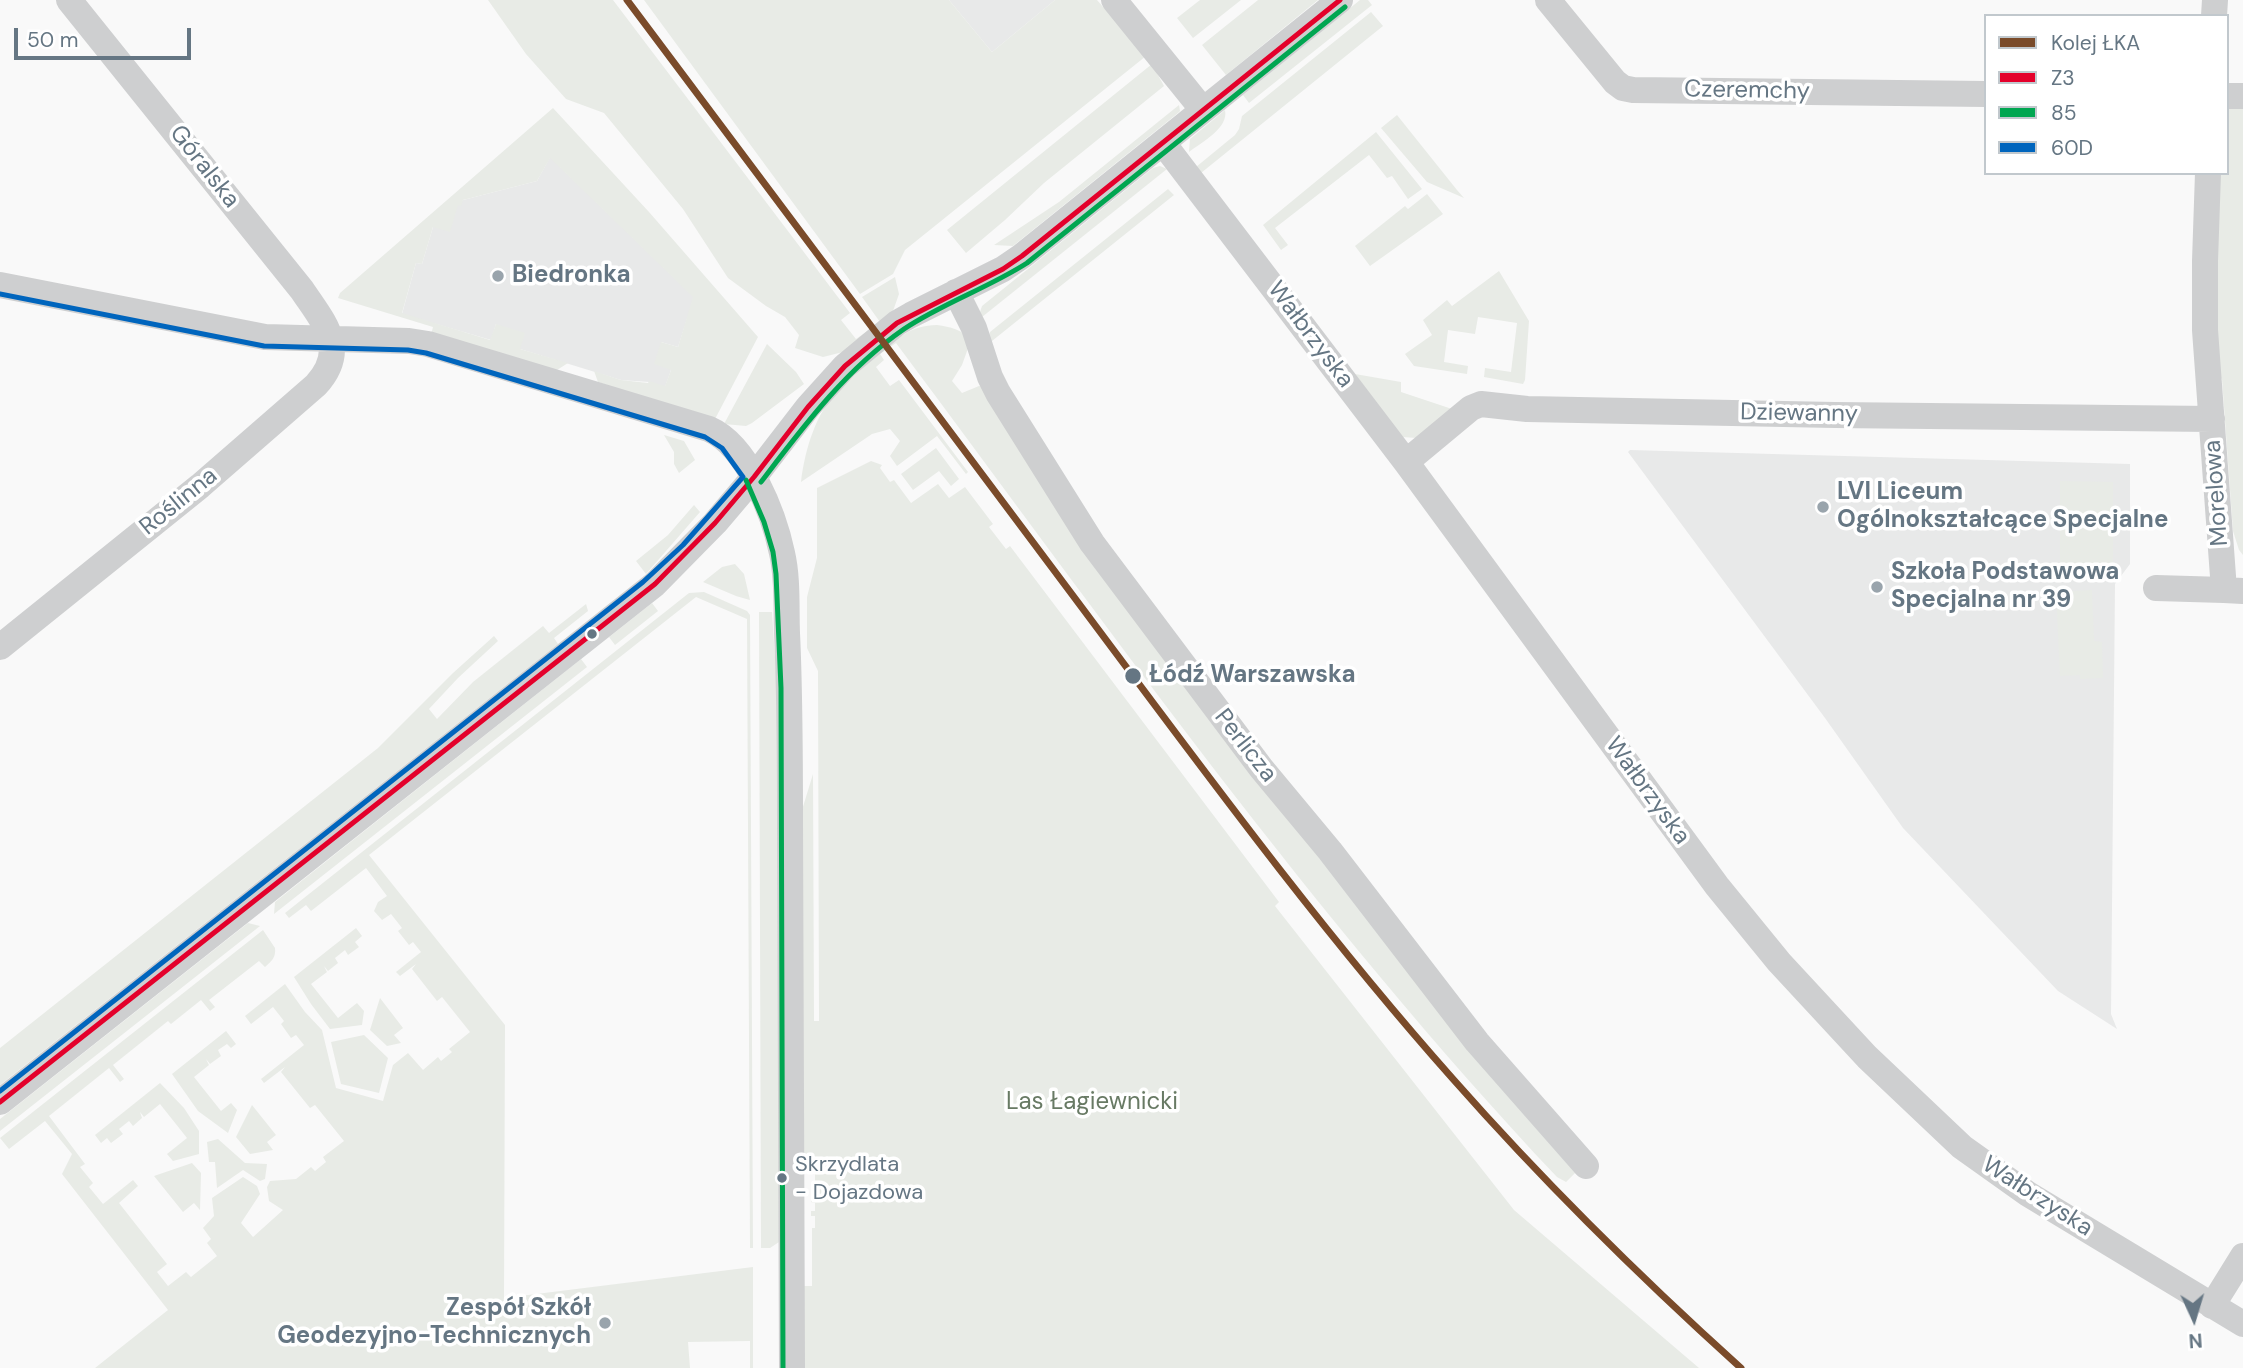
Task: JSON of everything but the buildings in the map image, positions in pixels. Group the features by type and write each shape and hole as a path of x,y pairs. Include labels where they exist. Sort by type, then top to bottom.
{"street":[{"name":"Góralska","path":"69,0 302,290 331,339"},
{"path":"1114,0 1203,110"},
{"path":"0,1102 649,589 689,551 754,477 807,407 845,366 897,323 1003,269 1021,256 1340,0"},
{"name":"Czeremchy","path":"1548,0 1615,82 1623,88 1984,94"},
{"name":"Wałbrzyska","path":"1163,143 1406,462 1717,886 1779,962 1867,1057 1962,1147 2028,1194 2243,1324"},
{"name":"Morelowa","path":"2208,175 2204,296 2212,419 2233,591"},
{"path":"0,285 265,337 409,341 428,344 709,429 721,435 734,448 754,477 772,519 782,550 785,573 790,688 792,1368"},
{"name":"Perlicza","path":"956,292 977,335 998,393 1092,544 1261,768 1338,862 1477,1042 1586,1166"},
{"name":"Roślinna","path":"0,646 200,486 316,385 330,365 333,352 331,339"},
{"name":"Dziewanny","path":"1406,462 1471,408 1481,404 1527,409 2212,419"},
{"path":"2156,588 2233,591"},
{"path":"2212,1306 2243,1256"}],"shaded area":[{"path":"949,0 1055,0 992,52"},
{"path":"550,157 694,297 678,347 661,342 671,370 665,387 649,382 621,380 520,349 496,324 491,340 402,314 416,263 422,264 433,227 463,200 537,181"},
{"path":"1628,452 2130,464 2130,564 2115,584 2111,1014 2117,1029 2058,991 1903,828"}],"green space":[{"path":"488,0 613,0 850,313 841,320 856,339 877,324 843,352 823,357 795,348 799,335 785,317 728,278 683,209 604,113 566,99 526,54"},
{"path":"644,0 949,0 992,52 1055,0 1097,0 1146,56 905,250 893,274 860,294"},
{"path":"1200,0 1241,0 1193,38 1177,18"},
{"path":"1258,0 1318,0 1226,75 1202,45"},
{"path":"1360,0 1368,0 1372,5 1249,103 1243,95"},
{"path":"1371,12 1383,26 1201,173 1196,167 1235,135 1242,116"},
{"path":"1152,64 1164,86 1044,183 966,253 947,230"},
{"path":"1179,105 1178,113 1013,246 994,245 1059,202"},
{"path":"2243,105 2243,555 2233,531 2214,293 2217,175 2229,175 2229,108"},
{"path":"553,108 649,212 758,337 714,421 598,382 594,371 621,380 649,381 665,386 671,370 654,364 661,342 678,347 693,297 550,158 537,181 463,200 461,206 458,205 450,232 433,227 422,264 416,263 402,313 490,340 496,324 525,333 520,349 568,363 557,370 431,335 433,327 338,298 340,293"},
{"path":"1225,110 1225,117 1219,129 1189,152 1190,139"},
{"path":"1397,115 1464,198 1427,182 1381,128"},
{"path":"1376,132 1422,189 1408,199 1392,176 1387,178 1369,155 1275,228 1288,245 1281,250 1263,225"},
{"path":"1160,166 1167,169 982,317 982,306 1153,168"},
{"path":"1168,189 1174,195 987,345 990,332"},
{"path":"1427,194 1443,214 1370,266 1355,246 1405,206 1408,209"},
{"path":"1499,271 1529,321 1523,384 1484,377 1485,368 1511,372 1517,323 1478,317 1475,334 1448,330 1444,362 1468,366 1467,374 1414,366 1405,354 1432,335 1423,320 1447,300 1452,306"},
{"path":"895,277 899,294 893,311 880,322 862,297"},
{"path":"937,325 956,329 971,340 962,365 952,381 962,393 979,386 986,387 1579,1169 1566,1182 1557,1177 1467,1078 1297,874 1214,769 896,343 880,354 884,360 876,367 890,386 899,380 968,472 966,474 937,436 897,466 890,456 900,441 890,429 872,434 801,482 813,432 824,408 832,398 849,379 897,339 919,327"},
{"path":"767,344 796,372 804,384 746,426 724,424"},
{"path":"1355,374 1401,382 1401,392 1452,409 1417,438 1402,437"},
{"path":"664,435 684,441 695,460 679,473 674,464 674,452"},
{"path":"936,448 959,479 951,486 939,471 913,490 901,474"},
{"name":"Las Łagiewnicki","path":"871,461 882,465 880,468 890,482 894,480 911,503 938,484 949,498 965,487 993,524 989,527 1006,549 1010,546 1279,902 1275,906 1514,1210 1699,1368 804,1368 804,1286 812,1286 812,1228 815,1228 815,1216 811,1216 811,1211 815,1211 815,1203 811,1202 811,1198 815,1198 815,1156 803,1156 802,810 813,774 814,1021 819,1021 818,671 807,648 807,597 817,558 817,488"},
{"path":"2060,481 2113,482 2113,573 2060,573"},
{"path":"694,505 700,512 646,574 636,561 668,535"},
{"path":"735,564 744,574 750,600 703,582 722,567"},
{"path":"2092,590 2094,641 2102,642 2103,678 2060,676 2056,592"},
{"path":"704,592 747,611 750,615 753,1248 750,1248 747,619 696,597 369,855 505,1025 504,1298 753,1267 753,1368 750,1368 750,1341 688,1342 690,1368 95,1368 168,1310 62,1174 72,1154 45,1121 9,1149 0,1138 263,930 275,948 273,959 265,967 259,961 209,1000 215,1007 210,1011 201,1000 171,1024 168,1021 113,1065 124,1079 120,1082 109,1068 49,1116 85,1164 80,1167 93,1183 89,1187 103,1204 133,1180 138,1186 119,1203 167,1264 157,1272 168,1286 186,1272 191,1277 217,1256 207,1243 211,1239 203,1228 214,1216 212,1198 243,1177 257,1186 260,1194 241,1223 253,1237 283,1210 269,1201 267,1187 270,1181 296,1179 311,1167 315,1171 326,1162 323,1157 344,1141 315,1105 310,1108 281,1072 285,1067 264,1083 261,1079 304,1045 296,1035 291,1038 281,1024 284,1021 273,1007 251,1024 245,1016 285,984 322,1030 336,1088 383,1101 393,1065 408,1053 423,1070 438,1057 441,1061 452,1052 449,1049 470,1032 442,997 437,1001 412,969 416,964 400,976 396,972 421,952 413,942 409,945 398,931 402,928 391,914 382,920 374,911 378,902 387,896 366,868 311,911 306,905 289,918 285,913 689,593"},
{"path":"652,603 658,611 615,645 609,637"},
{"path":"586,604 588,611 554,638 558,644 0,1085 0,1048 378,748 494,636 498,641 429,709 437,719 473,682 543,626 549,633"},
{"path":"759,612 772,612 777,688 779,1242 770,1248 761,1248"},
{"path":"581,659 587,667 274,914 275,902"},
{"path":"248,923 260,926 0,1131 0,1119"},
{"path":"356,928 362,936 355,942 359,947 348,955 345,950 335,958 338,963 328,971 324,966 327,972 311,984 338,1018 357,1003 364,1011 362,1025 330,1029 294,977"},
{"path":"380,998 403,1028 394,1035 401,1043 387,1046 370,1030"},
{"path":"226,1031 236,1044 231,1048 227,1044 218,1050 221,1056 210,1064 206,1059 209,1065 194,1077 221,1111 231,1103 237,1110 228,1133 198,1111 172,1074"},
{"path":"364,1035 388,1058 379,1093 341,1084 331,1042"},
{"path":"160,1083 184,1108 199,1131 199,1154 173,1161 167,1154 187,1138 160,1104 144,1117 140,1112 142,1118 133,1126 129,1121 119,1129 123,1134 111,1143 107,1138 101,1143 95,1135"},
{"path":"252,1105 276,1135 267,1142 273,1150 250,1154 236,1137"},
{"path":"218,1139 245,1163 267,1164 265,1179 260,1181 243,1170 217,1188 215,1162 209,1162 207,1142"},
{"path":"192,1163 201,1173 200,1210 194,1203 183,1212 154,1176"}],"rail line":[{"name":"ŁKA","path":"627,0 1305,902 1403,1021 1522,1154 1629,1263 1741,1368"}],"transit line":[{"name":"Z3","path":"0,1102 655,584 715,523 808,407 845,366 897,323 1003,269 1022,256 1340,0"},
{"name":"85","path":"761,482 826,400 883,345 919,320 1027,263 1345,7"},
{"name":"60D","path":"0,294 264,346 408,350 426,353 705,437 722,448 743,477 683,545 643,582 0,1091"},
{"name":"85","path":"746,480 764,522 773,552 781,688 783,1368"}],"place":[{"name":"Biedronka","path":"498,276"},
{"name":"LVI Liceum Ogólnokształcące Specjalne","path":"1823,507"},
{"name":"Szkoła Podstawowa Specjalna nr 39","path":"1877,587"},
{"name":"Łódź Warszawska","path":"1133,676"},
{"name":"Skrzydlata - Dojazdowa","path":"782,1178"},
{"name":"Zespół Szkół Geodezyjno-Technicznych","path":"605,1323"}]}
